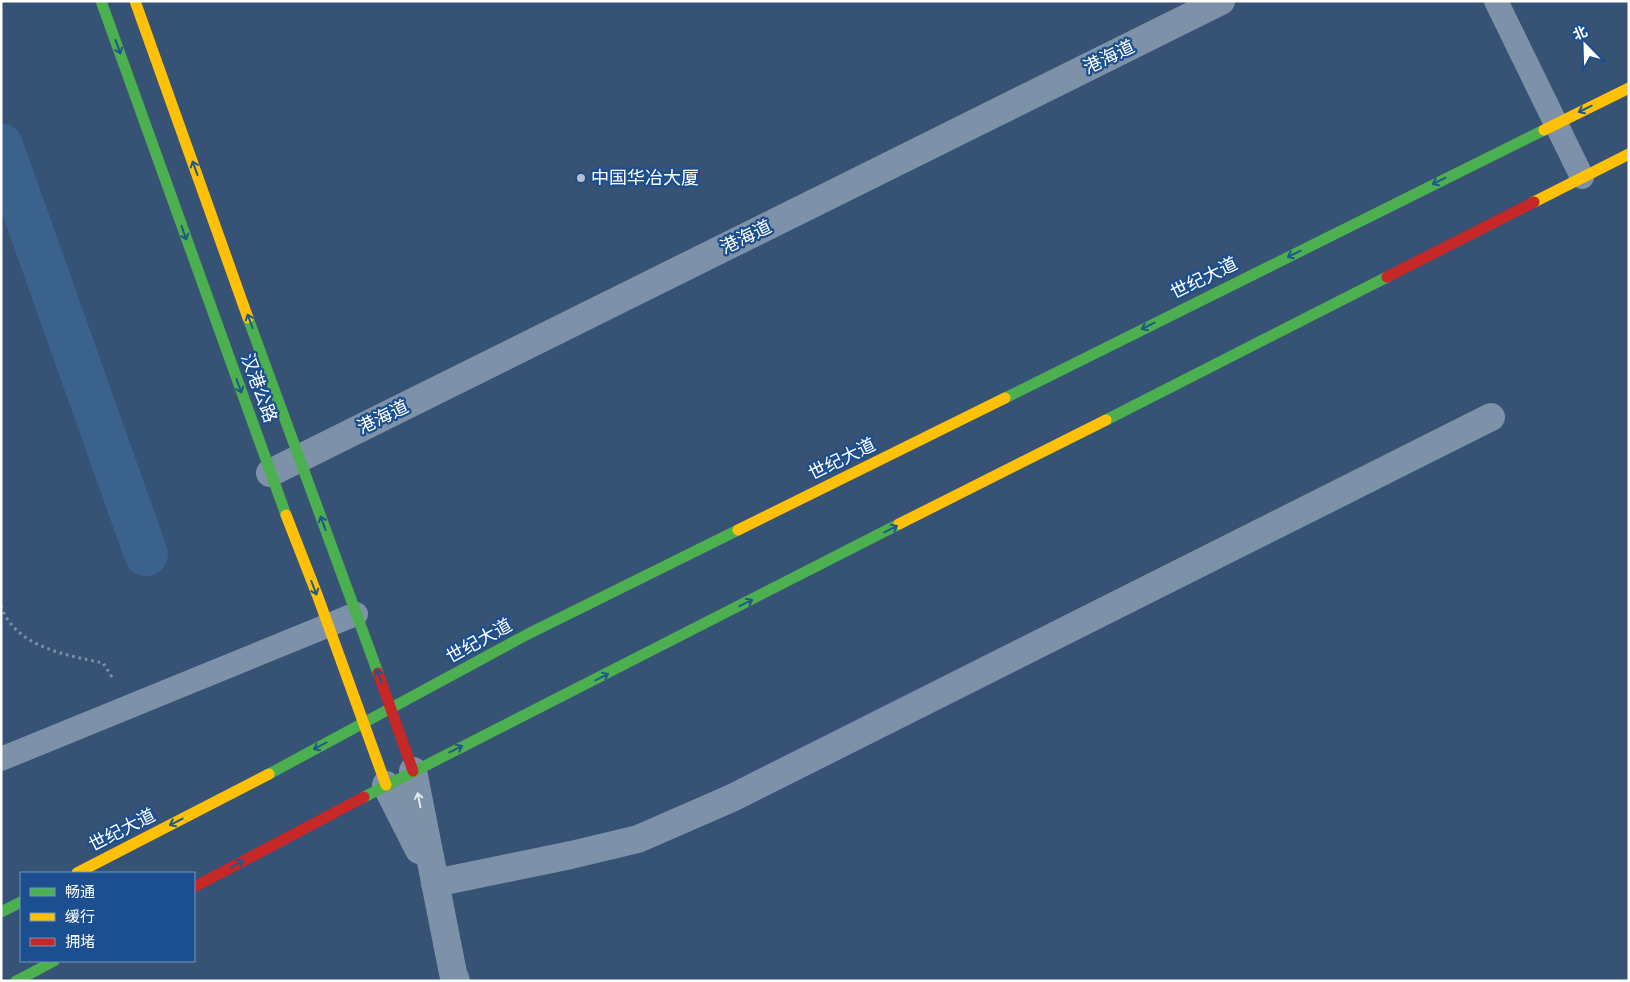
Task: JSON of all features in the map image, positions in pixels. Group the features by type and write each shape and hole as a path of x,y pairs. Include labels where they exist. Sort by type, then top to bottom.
{"main road":[{"name":"汉港公路","path":"102,1 270,473 386,786"},
{"name":"汉港公路","path":"134,1 413,771"},
{"name":"世纪大道","path":"78,872 392,709 537,630 1629,88"},
{"path":"195,886 413,771 1629,154"},
{"path":"1,912 20,902"},
{"path":"16,981 52,962"}],"street":[{"name":"港海道","path":"270,473 1222,1"},
{"path":"435,882 638,840 732,798 1491,417"},
{"path":"413,771 452,973 456,981"},
{"path":"386,786 435,882"}],"lane":[{"path":"1496,1 1582,177"},
{"path":"1,759 327,624 356,614"}],"path":[{"path":"1,606 5,617 25,637 54,652 103,663 131,705"}],"waterway":[{"path":"1,145 146,554"}],"traffic: fast":[{"path":"101,1 286,515"},
{"path":"1005,398 1544,130"},
{"path":"1106,420 1387,277"},
{"path":"248,318 378,673"},
{"path":"364,797 899,524"},
{"path":"269,774 528,634 738,530"},
{"path":"1,912 20,902"},
{"path":"16,981 52,962"}],"traffic: slow":[{"path":"135,1 248,318"},
{"path":"1544,130 1629,88"},
{"path":"1534,202 1629,154"},
{"path":"738,530 1005,398"},
{"path":"899,524 1106,420"},
{"path":"286,515 318,597 386,785"},
{"path":"79,872 269,774"}],"traffic: jam":[{"path":"1387,277 1534,202"},
{"path":"378,673 413,771"},
{"path":"195,886 364,797"}],"place":[{"name":"中国华冶大厦","path":"581,178"}]}
